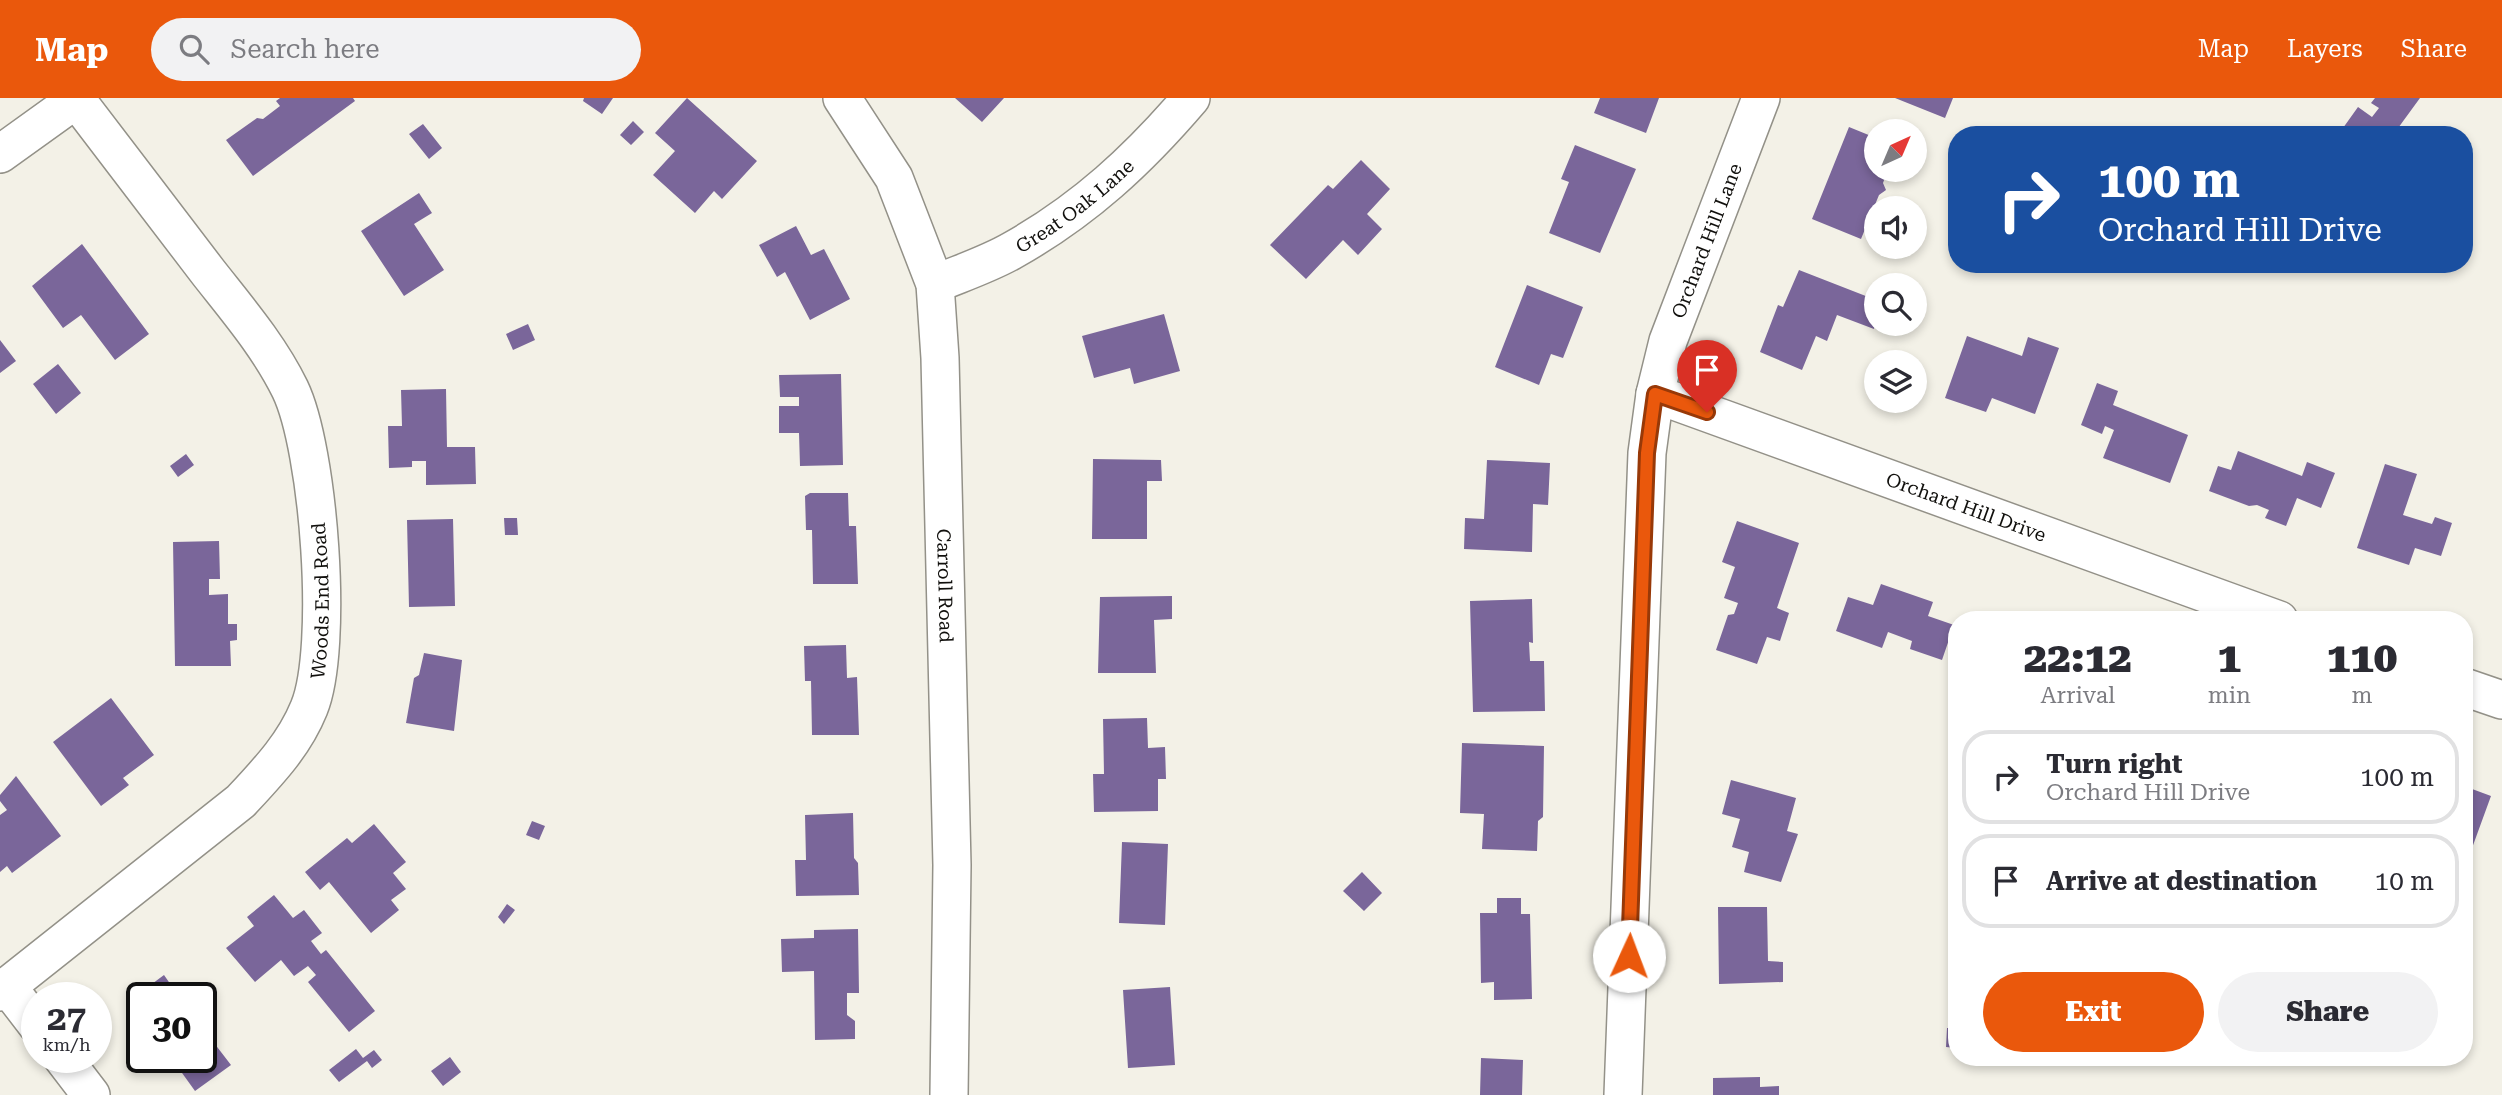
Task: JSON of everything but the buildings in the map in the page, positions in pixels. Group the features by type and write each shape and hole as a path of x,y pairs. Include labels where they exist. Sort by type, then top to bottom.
{"street":[{"path":"0,154 77,98"},
{"name":"Woods End Road","path":"3,989 241,801 275,765 297,734 311,705 322,612 318,528 309,455 291,391 264,345 77,98"},
{"name":"Carroll Road","path":"842,98 894,178 935,284 940,358 952,865 948,1095"},
{"name":"Great Oak Lane","path":"935,284 1012,251 1090,200 1147,149 1191,98"},
{"name":"Orchard Hill Lane","path":"1623,1095 1647,453 1655,394 1668,341 1761,98"},
{"name":"Orchard Hill Drive","path":"1655,394 2253,611"},
{"path":"2473,690 2502,701"},
{"path":"3,989 21,1008"},
{"path":"74,1073 91,1095"}],"route":[{"path":"1629,956 1647,453 1655,394 1707,412"}]}
